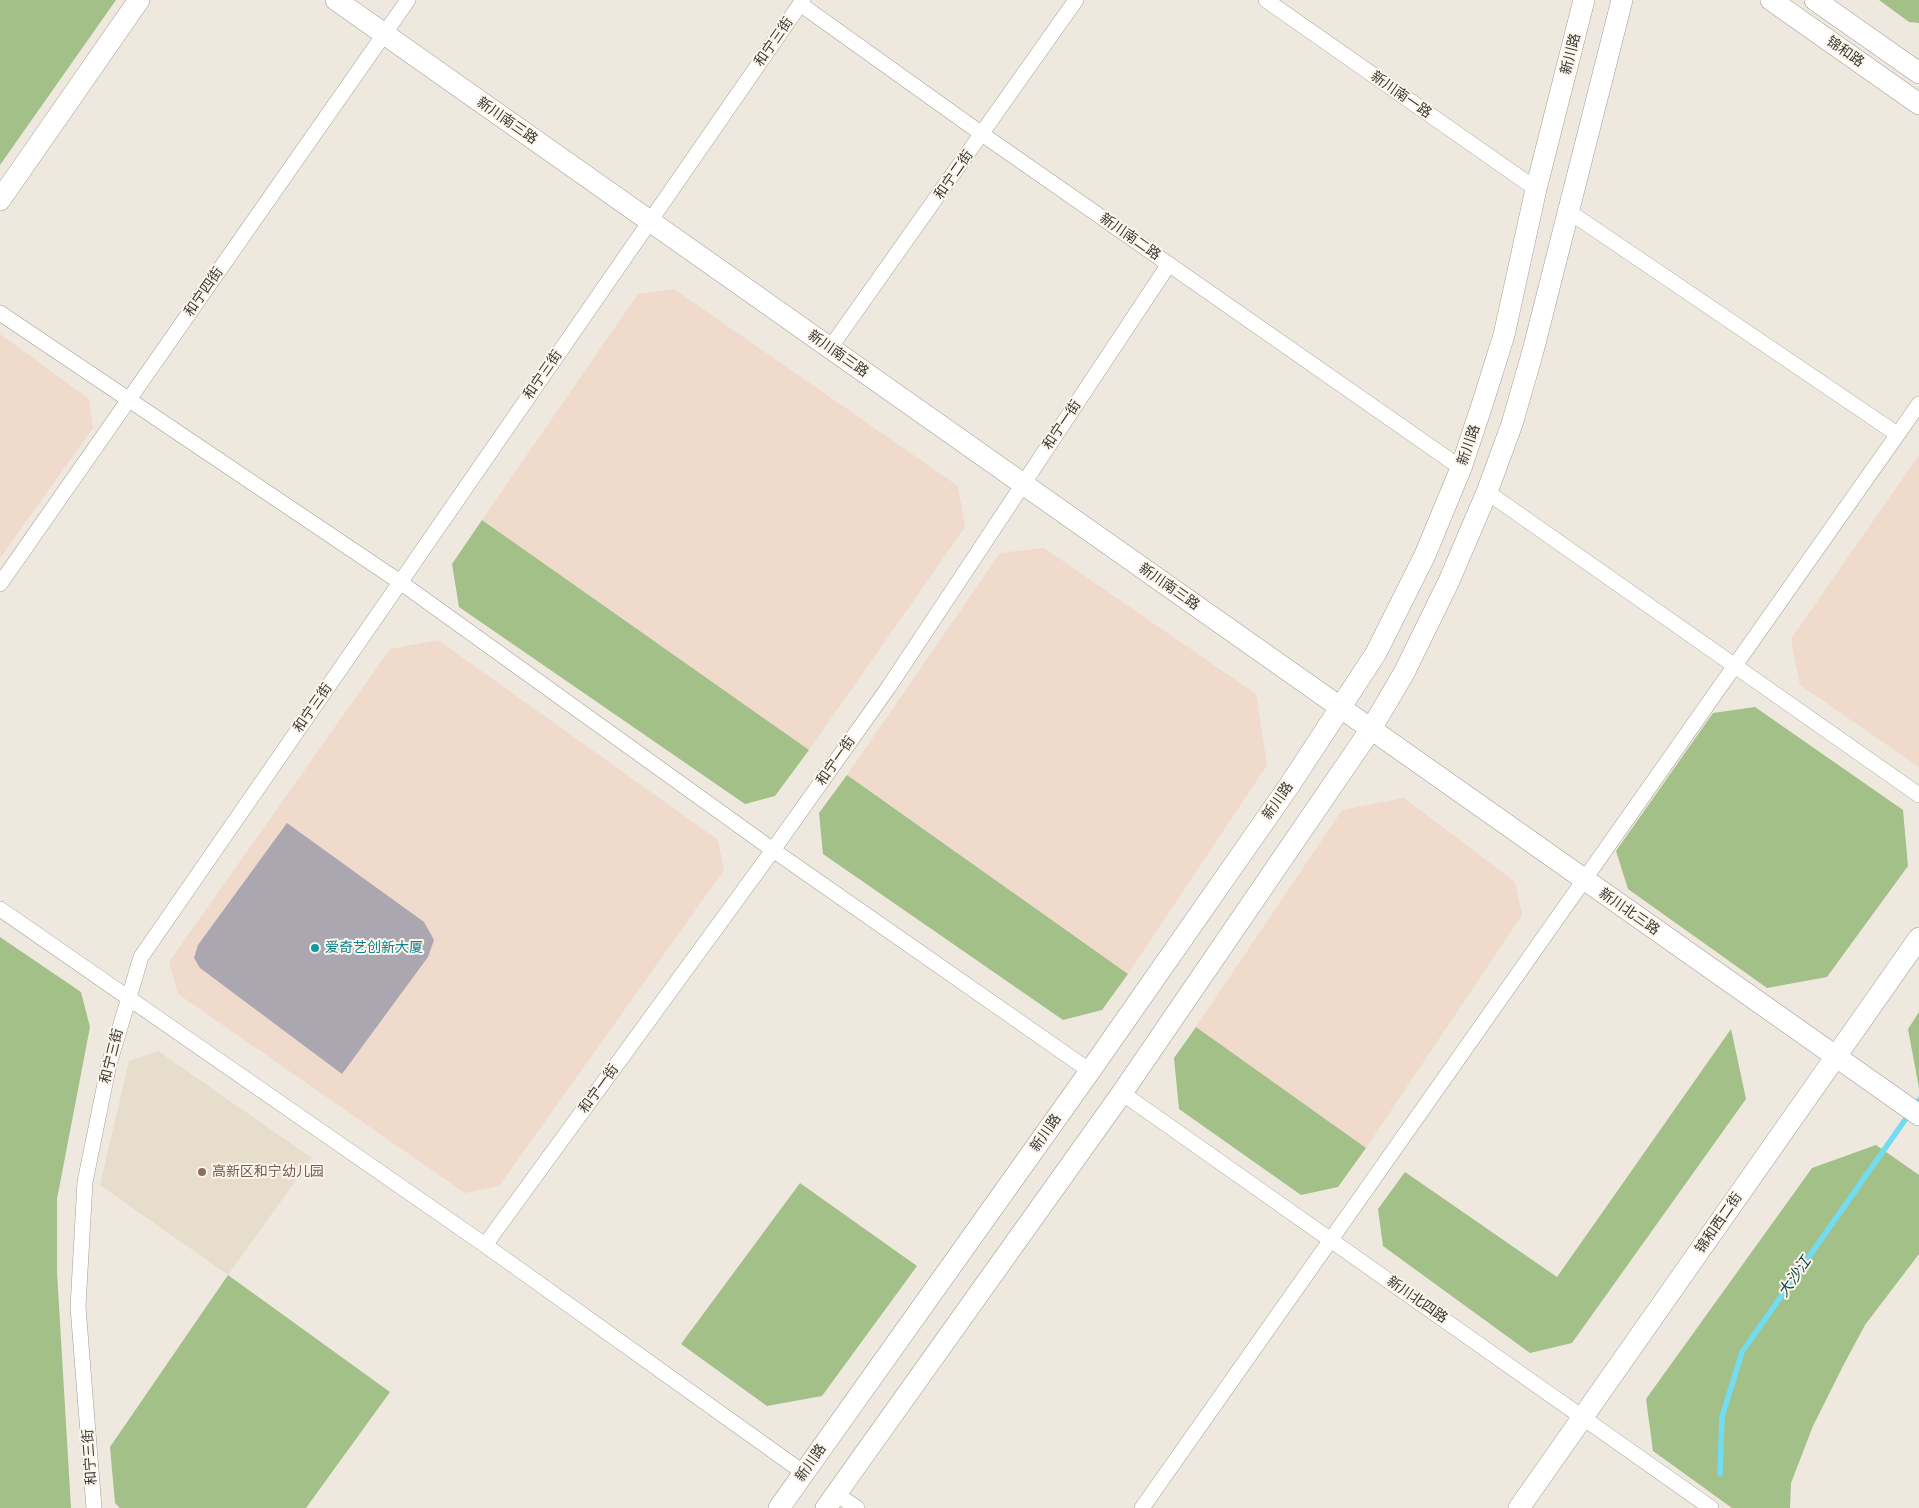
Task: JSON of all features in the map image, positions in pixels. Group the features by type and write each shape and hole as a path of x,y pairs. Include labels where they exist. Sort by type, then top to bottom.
{"street":[{"path":"0,200 139,0"},
{"name":"新川南三路","path":"336,0 1340,708"},
{"name":"和宁四街","path":"0,584 408,0"},
{"name":"和宁二街","path":"830,348 1076,0"},
{"name":"新川南一路","path":"1266,0 1536,189"},
{"name":"新川路","path":"779,1508 1090,1071 1289,786 1376,653 1425,555 1461,468 1504,335 1536,189 1584,0"},
{"path":"857,1508 831,1501 1122,1093 1371,729 1404,672 1449,581 1487,492 1512,424 1622,0"},
{"name":"锦和路","path":"1771,0 1919,104"},
{"name":"锦和路","path":"1815,0 1919,73"},
{"name":"新川南二路","path":"802,2 982,134 1461,468"},
{"name":"和宁三街","path":"94,1508 78,1307 85,1182 109,1064 141,957 802,2"},
{"path":"1568,211 1897,434"},
{"name":"和宁一街","path":"485,1245 773,850 888,688 1169,264"},
{"path":"0,313 400,582 773,850 1090,1071"},
{"path":"1142,1508 1919,404"},
{"path":"1487,492 1919,795"},
{"name":"新川北三路","path":"1340,708 1919,1115"},
{"path":"0,909 485,1245 804,1473"},
{"name":"锦和西二街","path":"1520,1508 1919,938"},
{"name":"新川北四路","path":"1122,1093 1711,1508"}],"shaded area":[{"path":"674,289 958,486 965,527 809,750 482,520 638,294"},
{"path":"0,334 89,399 93,428 0,558"},
{"path":"1919,455 1919,767 1800,685 1791,639"},
{"path":"1044,548 1256,694 1267,765 1128,974 847,775 1000,553"},
{"path":"438,640 718,840 724,870 499,1186 465,1193 178,994 169,962 390,649"},
{"path":"1404,798 1515,882 1522,915 1366,1148 1196,1027 1342,810"},
{"name":"高新区和宁幼儿园","path":"158,1051 312,1158 228,1275 100,1185 129,1061"}],"green space":[{"path":"0,0 116,0 0,165"},
{"path":"1879,0 1919,0 1919,23 1909,22"},
{"path":"482,520 809,750 775,796 745,804 459,607 452,564"},
{"path":"1755,707 1903,810 1908,866 1827,977 1767,988 1628,889 1616,851 1713,713"},
{"path":"847,775 1128,974 1102,1010 1063,1020 823,854 819,813"},
{"path":"0,937 81,992 90,1027 57,1199 57,1272 71,1508 0,1508"},
{"path":"1919,1012 1919,1088 1908,1029"},
{"path":"1196,1027 1366,1148 1338,1187 1301,1195 1179,1109 1174,1058"},
{"path":"1731,1029 1746,1099 1572,1343 1530,1353 1383,1246 1378,1209 1405,1172 1557,1277"},
{"path":"1876,1145 1919,1175 1919,1254 1865,1325 1843,1366 1813,1426 1791,1483 1790,1508 1732,1508 1653,1451 1646,1399 1812,1168"},
{"path":"800,1183 917,1266 822,1396 767,1406 681,1344"},
{"path":"228,1275 390,1392 306,1508 120,1508 115,1503 110,1447"}],"building":[{"name":"爱奇艺创新大厦","path":"287,823 424,922 434,940 428,957 342,1074 200,968 194,958 198,945"}],"waterway":[{"name":"大沙江","path":"1720,1474 1722,1417 1742,1352 1919,1100"}],"place":[{"name":"爱奇艺创新大厦","path":"315,948"},
{"name":"高新区和宁幼儿园","path":"202,1172"}]}
